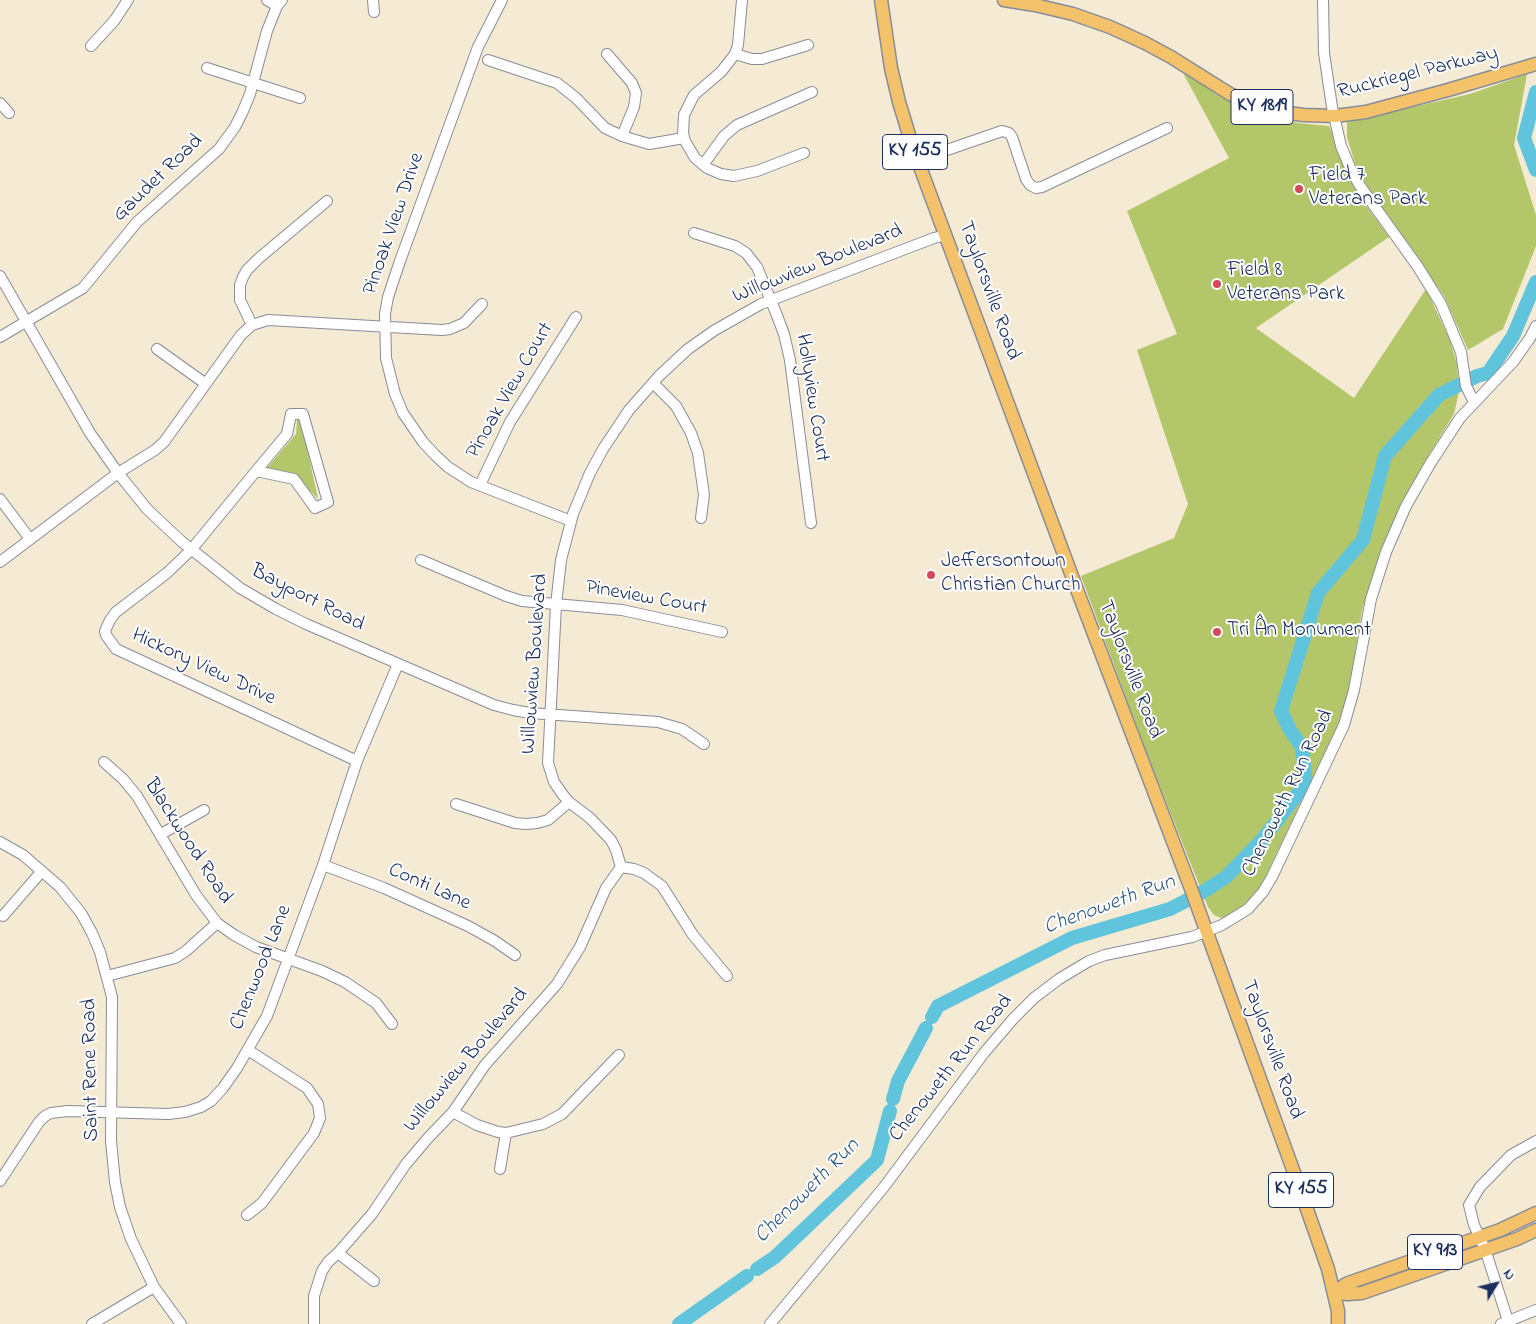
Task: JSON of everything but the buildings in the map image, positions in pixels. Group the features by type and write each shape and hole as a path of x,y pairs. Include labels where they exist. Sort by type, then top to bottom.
{"main road":[{"name":"Taylorsville Road","path":"881,0 891,68 899,102 918,160 1079,595 1207,932 1318,1240 1334,1293 1338,1324"},
{"name":"Ruckriegel Parkway","path":"1004,0 1073,14 1110,27 1146,43 1218,87 1254,105 1296,114 1335,116 1381,108 1536,64"},
{"name":"KY 913","path":"1334,1293 1346,1284 1500,1230 1536,1213"},
{"name":"KY 913","path":"1334,1293 1362,1293 1517,1239 1536,1230"}],"street":[{"path":"91,46 114,21 128,0"},
{"path":"267,0 280,3"},
{"path":"373,0 374,12"},
{"name":"Pinoak View Drive","path":"502,0 478,47 388,297 384,327 386,358 390,378 398,401 412,428 423,442 448,466 462,477 571,521"},
{"path":"742,0 740,38 735,54 721,72 694,95 684,116 684,138 689,149 703,165 713,172 734,176 757,171 804,153"},
{"path":"1323,0 1324,53 1341,146 1351,170 1369,200 1418,267 1441,304 1457,343 1464,365 1466,386 1474,402"},
{"name":"Gaudet Road","path":"0,337 83,288 137,222 219,149 235,127 243,111 253,83 267,31 280,3"},
{"path":"735,54 752,59 762,59 808,45"},
{"path":"607,54 632,83 636,93 634,107 622,136"},
{"path":"488,60 557,83 568,91 605,128 622,136 650,144 684,138"},
{"path":"207,68 300,98"},
{"path":"703,165 724,136 737,124 812,92"},
{"path":"0,103 9,113"},
{"path":"918,160 1002,131 1008,133 1012,138 1026,179 1030,185 1036,188 1042,187 1167,128"},
{"path":"252,325 240,300 240,285 247,270 327,201"},
{"name":"Hollyview Court","path":"694,233 735,246 746,253 757,267 784,334 790,360 811,523"},
{"name":"Willowview Boulevard","path":"314,1324 314,1296 318,1279 328,1262 372,1214 406,1164 453,1112 485,1065 557,984 580,947 606,888 621,867 616,850 604,832 570,802 554,782 549,772 547,753 556,605 561,560 571,521 590,473 603,449 629,410 653,383 688,349 715,330 743,313 770,300 946,235"},
{"name":"Bayport Road","path":"0,276 90,433 118,474 147,509 191,550 240,588 306,624 494,705 513,710 550,714 658,722 682,729 704,744"},
{"path":"0,562 164,442 241,335 252,325 268,320 450,329 464,323 482,304"},
{"name":"Pinoak View Court","path":"480,485 510,422 576,317"},
{"name":"Chenoweth Run Road","path":"770,1324 884,1187 984,1054 1034,998 1069,972 1097,958 1207,932 1232,920 1248,909 1263,892 1272,877 1344,725 1354,690 1370,599 1394,532 1406,506 1430,464 1460,418 1513,362 1536,326"},
{"path":"157,349 206,384"},
{"path":"653,383 676,406 691,432 698,453 704,496 700,518"},
{"name":"Hickory View Drive","path":"256,472 294,479 315,508 328,502 303,414 292,414 287,434 191,550 167,573 116,612 105,632 109,642 116,649 357,761"},
{"path":"0,499 30,539"},
{"name":"Pineview Court","path":"421,560 522,601 622,610 722,632"},
{"name":"Chenwood Lane","path":"0,1181 39,1122 45,1116 68,1111 168,1114 185,1112 201,1107 223,1088 248,1050 267,1016 323,865 357,761 398,664"},
{"name":"Blackwood Road","path":"104,762 123,779 137,796 196,895 217,922 247,942 289,959"},
{"path":"456,804 515,823 537,824 548,820 570,802"},
{"path":"161,834 204,810"},
{"name":"Saint Rene Road","path":"0,842 23,855 60,887 80,913 92,933 100,952 112,997 112,1156 120,1207 131,1239 154,1287 181,1324"},
{"name":"Conti Lane","path":"323,865 384,888 468,926 515,955"},
{"path":"621,867 634,869 662,886 693,935 727,976"},
{"path":"3,916 42,871"},
{"path":"107,976 175,958 186,951 217,922"},
{"path":"289,959 346,982 381,1008 392,1024"},
{"path":"247,1215 262,1203 309,1141 318,1126 320,1118 318,1104 307,1088 248,1050"},
{"path":"453,1112 486,1128 506,1133 543,1124 562,1114 619,1055"},
{"path":"500,1169 506,1133"},
{"path":"1536,1141 1511,1155 1480,1188 1469,1205 1506,1323 1536,1310"},
{"path":"338,1253 374,1281"},
{"path":"92,1324 154,1287"}],"green space":[{"path":"1183,73 1239,106 1298,123 1329,126 1360,197 1389,237 1256,328 1354,398 1426,289 1450,340 1457,364 1459,392 1454,414 1421,468 1384,545 1362,610 1350,686 1337,727 1261,886 1240,909 1227,917 1221,918 1214,915 1208,907 1149,759 1081,576 1174,538 1188,504 1137,350 1177,334 1127,211 1229,158"},
{"path":"1527,74 1514,145 1536,215 1536,246 1503,329 1468,350 1444,296 1372,195 1355,164 1347,137 1347,122 1470,94"},
{"path":"297,420 301,420 318,499 293,473 266,469 296,434"}],"waterway":[{"name":"Chenoweth Run","path":"1536,92 1524,138 1536,170"},
{"name":"Chenoweth Run","path":"932,1017 938,1006 1072,938 1170,909 1203,892 1226,877 1262,840 1306,783 1302,747 1290,730 1281,711 1318,593 1363,540 1385,456 1439,395 1477,376 1488,373 1513,336 1536,282"},
{"name":"Chenoweth Run","path":"893,1099 898,1081 926,1028"},
{"name":"Chenoweth Run","path":"757,1269 775,1257 877,1160 890,1111"},
{"name":"Chenoweth Run","path":"679,1324 747,1276"}],"place":[{"name":"Field 7 Veterans Park","path":"1299,189"},
{"name":"Field 8 Veterans Park","path":"1217,284"},
{"name":"Jeffersontown Christian Church","path":"931,575"},
{"name":"Tri Ân Monument","path":"1217,632"}]}
